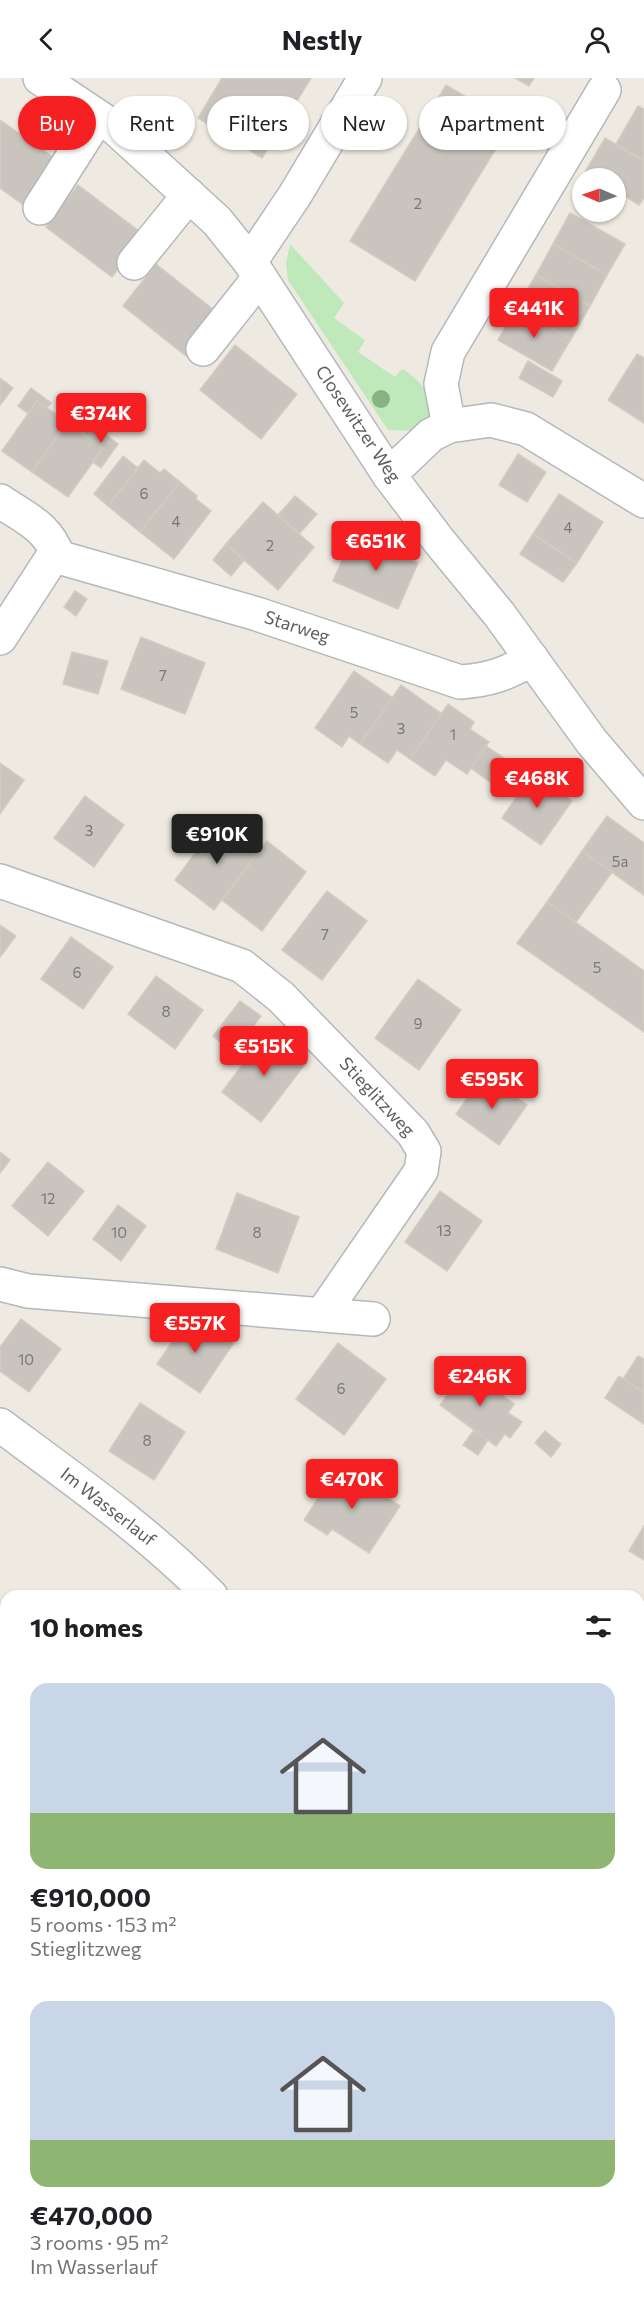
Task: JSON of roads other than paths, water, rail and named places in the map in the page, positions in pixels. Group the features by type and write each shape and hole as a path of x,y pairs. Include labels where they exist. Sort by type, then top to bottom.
{"street":[{"name":"Closewitzer Weg","path":"40,78 115,128 217,221 255,269 389,474 532,659 592,742 644,803"},
{"path":"202,349 255,269 295,195 365,78"},
{"path":"448,426 441,384 448,352 604,90"},
{"path":"40,208 98,117"},
{"path":"134,263 189,195"},
{"path":"389,474 431,435 448,426 490,420 526,429 644,501"},
{"path":"0,501 42,529 53,542 58,557 50,561 0,638"},
{"name":"Starweg","path":"58,557 257,614 460,682 486,680 510,672 532,659"},
{"name":"Stieglitzweg","path":"0,881 242,966 281,997 413,1133 424,1151 421,1171 323,1313"},
{"path":"0,1284 28,1291 323,1313 373,1319"},
{"name":"Im Wasserlauf","path":"0,1425 113,1509 179,1564 205,1590"}]}
